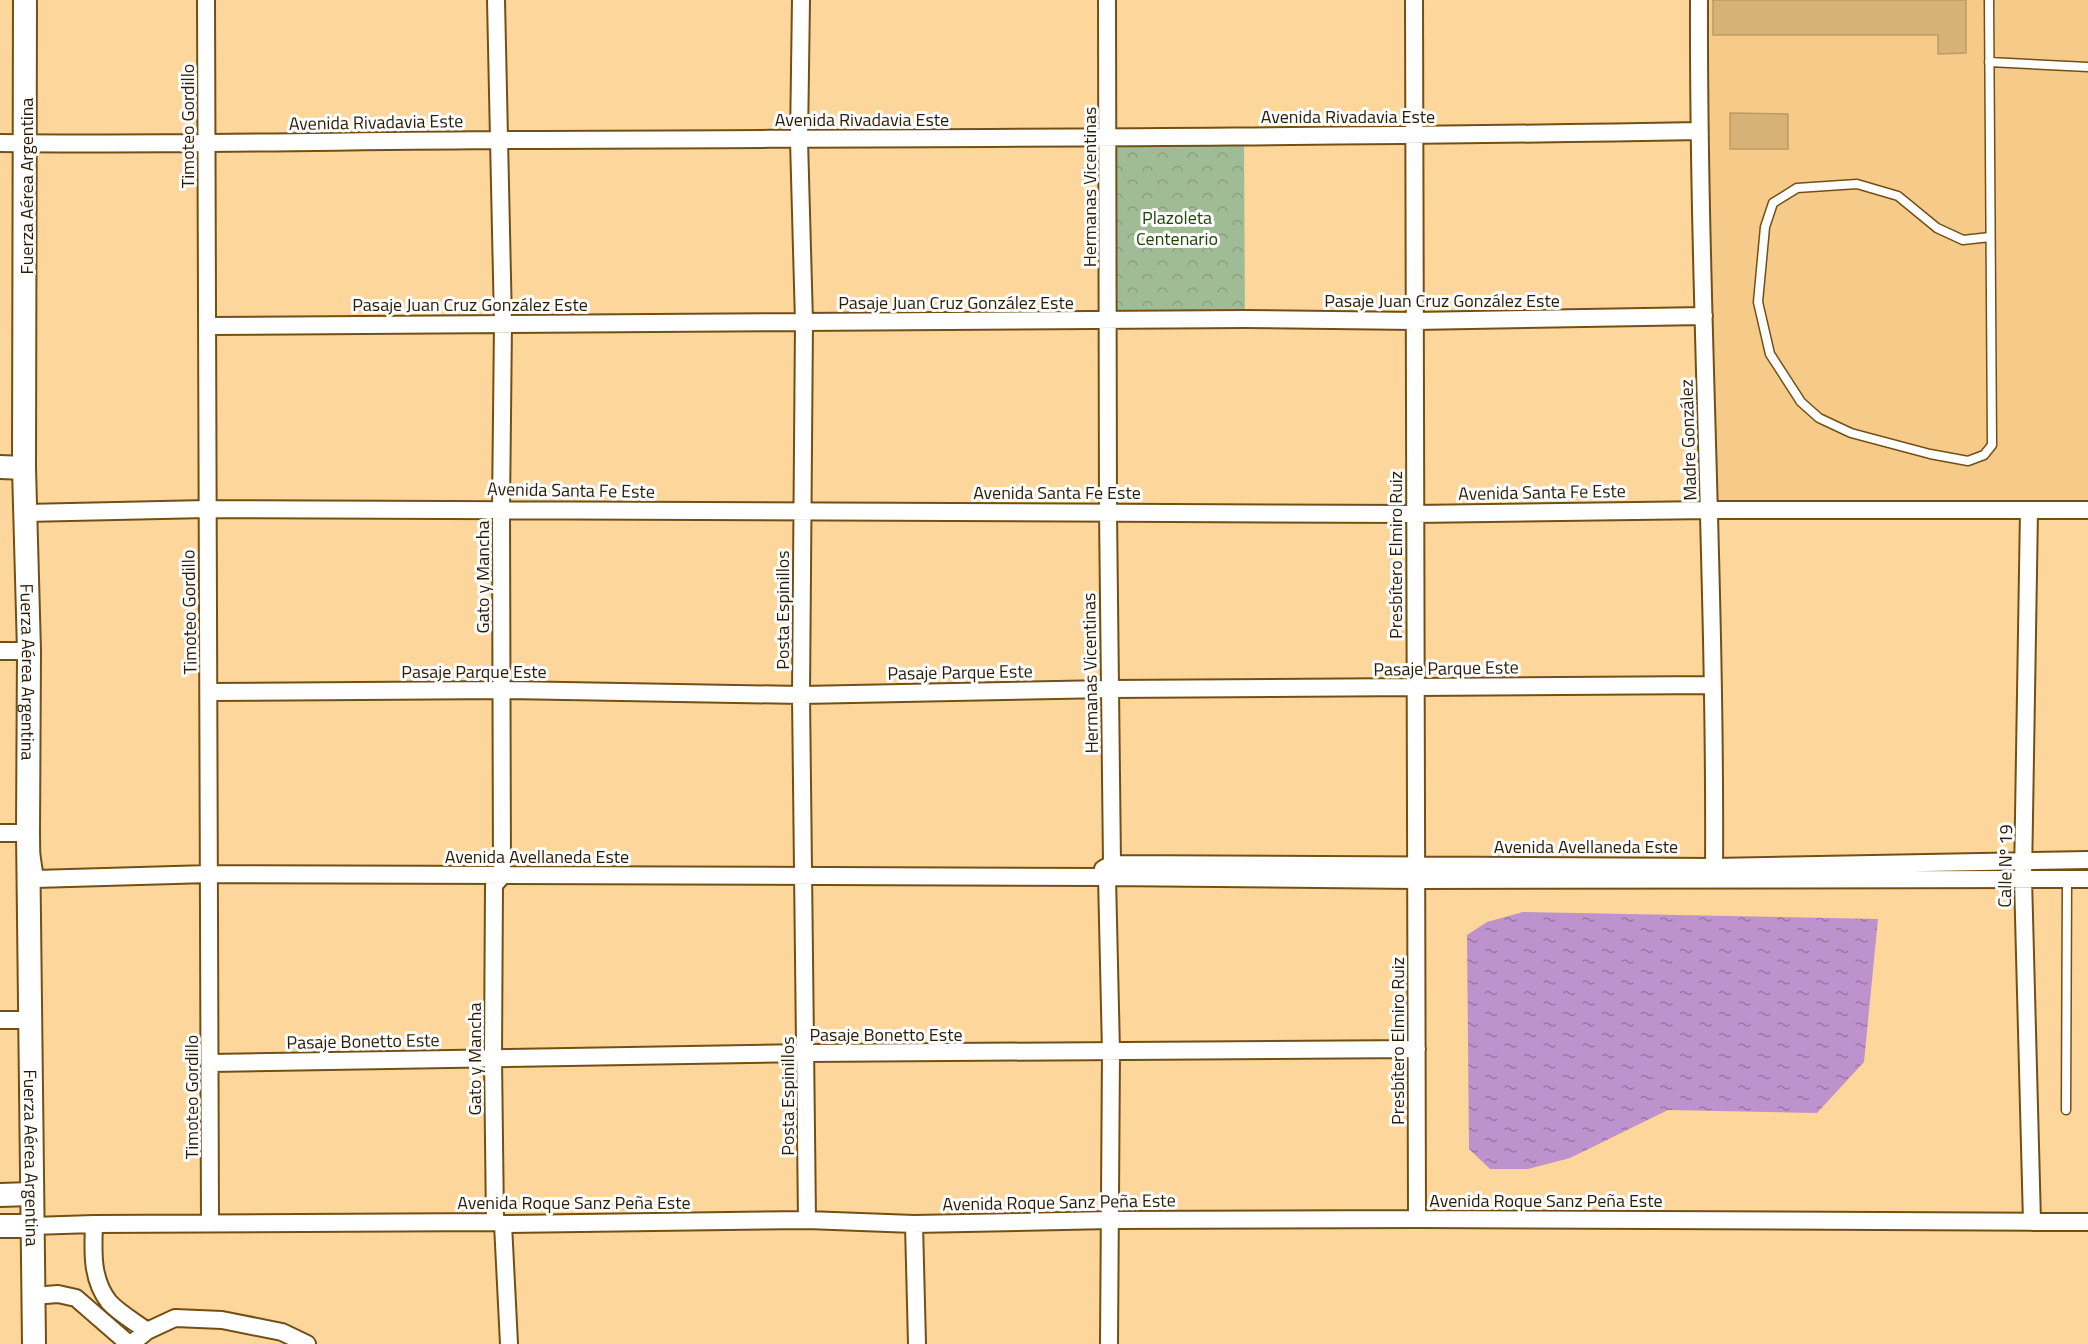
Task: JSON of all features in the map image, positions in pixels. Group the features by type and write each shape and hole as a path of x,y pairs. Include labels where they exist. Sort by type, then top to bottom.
{"street":[{"name":"Fuerza Aérea Argentina","path":"25,0 24,468 29,651 28,832 34,1344"},
{"name":"Timoteo Gordillo","path":"206,0 210,1223"},
{"name":"Gato y Mancha","path":"496,0 503,323 502,876 494,885 493,1058 499,1223 509,1344"},
{"name":"Posta Espinillos","path":"801,0 799,140 804,322 801,694 807,1220"},
{"name":"Hermanas Vicentinas","path":"1107,0 1111,1052 1109,1344"},
{"name":"Presbítero Elmiro Ruiz","path":"1413,0 1417,1219"},
{"name":"Madre González","path":"1699,0 1699,131 1709,510 1714,873"},
{"name":"Avenida Rivadavia Este","path":"0,143 207,144 499,140 1414,136 1699,131"},
{"name":"Pasaje Juan Cruz González Este","path":"208,326 1245,319 1415,321 1704,316"},
{"path":"0,468 24,468"},
{"name":"Avenida Santa Fe Este","path":"25,513 207,509 1414,514 1709,510 2088,510"},
{"name":"Calle Nº 19","path":"2029,510 2024,870 2032,1222"},
{"path":"0,651 29,651"},
{"name":"Pasaje Parque Este","path":"209,692 502,690 801,694 1110,689 1712,685"},
{"path":"0,833 28,832"},
{"name":"Avenida Avellaneda Este","path":"28,832 35,879 209,874 1086,878 1109,871 1714,873 2024,870 2088,860"},
{"name":"Avenida Avellaneda Este","path":"2024,870 2067,879 2088,879"},
{"path":"0,1020 30,1020"},
{"name":"Pasaje Bonetto Este","path":"211,1063 806,1053 1417,1049"},
{"path":"0,1195 31,1194"},
{"name":"Avenida Roque Sanz Peña Este","path":"32,1226 807,1220 914,1224 1111,1220 1417,1219 2088,1222"},
{"path":"94,1224 93,1254 98,1284 110,1303 147,1331"},
{"path":"914,1224 917,1344"},
{"path":"0,1226 32,1226"},
{"path":"33,1296 58,1294 76,1298 130,1344 147,1331 175,1318 222,1320 282,1332 306,1344"}],"lane":[{"path":"1989,0 1992,445 1984,455 1968,461 1930,454 1851,433 1819,418 1801,402 1770,354 1758,302 1765,227 1773,203 1797,189 1857,184 1898,196 1937,228 1963,240 1990,237"},
{"path":"1989,62 2088,67"},
{"path":"2066,1110 2067,879"}],"shaded area":[{"path":"1699,0 2088,0 2088,510 1709,510"}],"green space":[{"name":"Plazoleta Centenario","path":"1244,136 1245,319 1109,321 1108,137"}],"water":[{"path":"1523,912 1878,919 1864,1062 1817,1113 1668,1110 1570,1158 1528,1169 1490,1169 1469,1149 1467,935 1487,922"}],"building":[{"path":"1713,0 1966,0 1966,53 1938,54 1938,35 1713,35"},
{"path":"1730,113 1788,114 1788,149 1730,149"}]}
